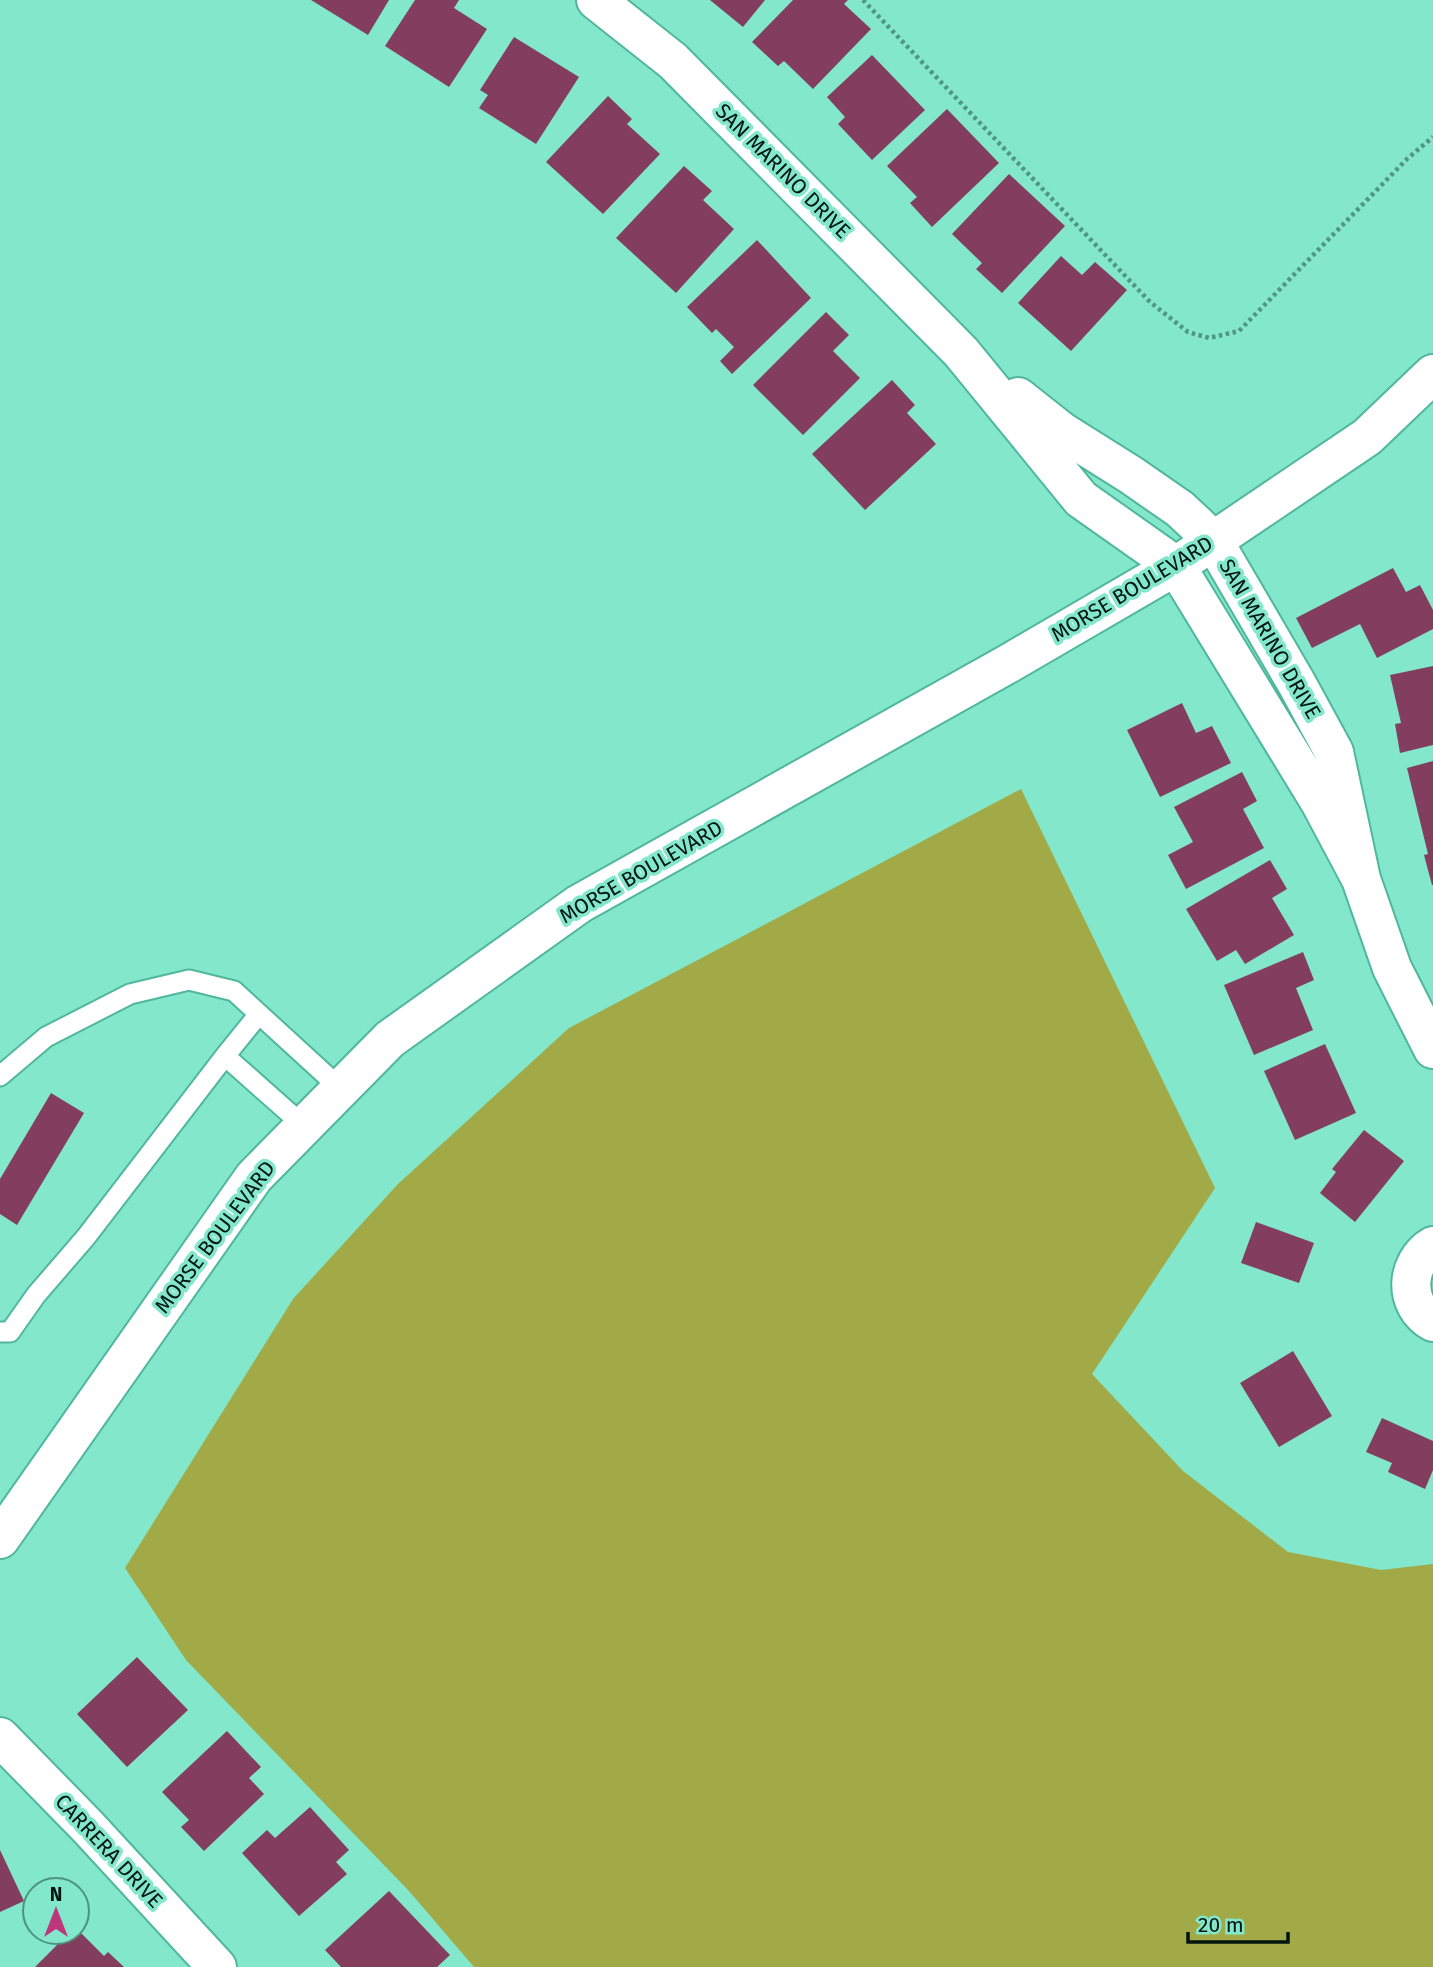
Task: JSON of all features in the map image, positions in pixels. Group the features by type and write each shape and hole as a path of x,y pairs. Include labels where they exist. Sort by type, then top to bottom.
{"street":[{"name":"SAN MARINO DRIVE","path":"596,0 673,61 961,352 1081,499 1176,566 1320,802 1361,879"},
{"name":"SAN MARINO DRIVE","path":"961,352 1061,431 1180,509 1213,540 1334,752 1361,879 1392,968 1433,1048"},
{"name":"MORSE BOULEVARD","path":"0,1539 254,1177 390,1039 579,904 1006,665 1176,566 1367,437 1433,374"},
{"path":"1433,1246 1416,1261 1410,1281 1413,1300 1424,1317 1433,1322"},
{"name":"CARRERA DRIVE","path":"0,1737 218,1967"}],"lane":[{"path":"0,1076 46,1037 130,994 189,980 234,991 341,1089"},
{"path":"0,1332 10,1332 36,1295 86,1237 259,1014"},
{"path":"225,1056 304,1126"}],"path":[{"path":"863,0 1150,302 1188,332 1209,338 1239,331 1407,159 1433,137"}],"green space":[{"path":"1021,789 1215,1188 1092,1374 1183,1471 1288,1552 1381,1570 1433,1564 1433,1967 474,1967 409,1891 186,1660 125,1568 293,1299 398,1184 569,1028"}],"building":[{"path":"311,0 389,0 368,35"},
{"path":"415,0 459,0 454,8 487,29 449,87 385,46"},
{"path":"710,0 765,0 743,27"},
{"path":"793,0 848,0 844,4 871,29 813,89 784,61 778,66 752,42"},
{"path":"514,37 579,77 536,144 479,108 488,95 480,90"},
{"path":"872,55 925,110 872,160 838,124 845,117 827,97"},
{"path":"608,96 632,119 627,124 660,154 603,214 546,162"},
{"path":"947,109 999,163 932,227 910,203 917,197 887,166"},
{"path":"684,166 712,191 703,200 734,229 676,293 616,238"},
{"path":"1009,174 1065,226 1002,293 976,269 982,263 952,234"},
{"path":"757,240 811,298 732,374 720,361 734,347 716,329 712,333 687,307"},
{"path":"1061,256 1082,275 1095,262 1127,290 1071,351 1018,303"},
{"path":"826,312 849,335 833,351 860,378 803,435 753,385"},
{"path":"892,380 915,405 907,413 936,444 865,510 812,454"},
{"path":"1393,568 1406,592 1420,585 1433,610 1433,629 1377,658 1360,624 1312,648 1296,618"},
{"path":"1433,666 1433,745 1400,753 1395,724 1401,723 1390,675"},
{"path":"1182,703 1196,733 1212,726 1231,763 1160,797 1127,730"},
{"path":"1433,761 1432,885 1424,855 1428,854 1407,768"},
{"path":"1242,772 1257,801 1243,809 1264,848 1186,889 1168,855 1193,842 1174,807"},
{"path":"1270,860 1287,889 1272,898 1294,935 1245,964 1236,950 1217,961 1186,909"},
{"path":"1303,952 1314,980 1296,988 1313,1030 1254,1055 1224,985"},
{"path":"1325,1044 1356,1113 1295,1140 1264,1071"},
{"path":"51,1093 84,1113 17,1225 0,1214 0,1179"},
{"path":"1364,1130 1404,1161 1355,1222 1320,1193 1336,1172 1332,1169"},
{"path":"1256,1222 1314,1243 1299,1283 1241,1263"},
{"path":"1293,1351 1332,1416 1279,1447 1240,1383"},
{"path":"1382,1418 1433,1441 1433,1470 1425,1489 1388,1472 1392,1463 1366,1452"},
{"path":"137,1657 188,1710 127,1767 77,1714"},
{"path":"227,1731 261,1767 249,1778 264,1794 204,1851 181,1827 189,1820 162,1792"},
{"path":"310,1807 349,1850 336,1862 347,1874 299,1916 242,1853 267,1830 275,1838"},
{"path":"0,1850 21,1895 21,1902 0,1912"},
{"path":"389,1891 450,1955 437,1967 341,1967 325,1950"},
{"path":"91,1943 104,1956 108,1952 124,1967 35,1967 56,1946 91,1946"}]}
